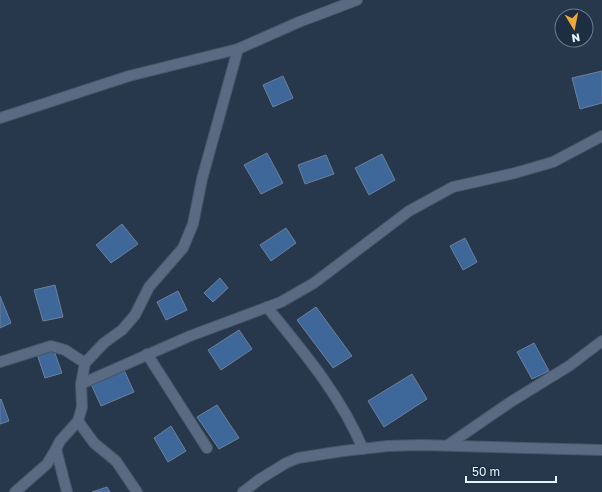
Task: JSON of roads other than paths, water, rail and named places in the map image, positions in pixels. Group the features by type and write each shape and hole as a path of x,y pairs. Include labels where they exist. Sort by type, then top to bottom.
{"street":[{"path":"0,118 129,76 238,49 299,22 357,0"},
{"path":"15,492 47,464 60,441 78,421 82,407 81,384 85,363 104,344 122,330 134,315 149,287 183,248 193,224 202,179 238,49"},
{"path":"81,384 147,354 281,302 314,283 409,211 453,187 515,173 553,162 602,136"},
{"path":"267,307 302,350 326,384 354,427 363,448"},
{"path":"448,445 569,366 602,341"},
{"path":"0,362 51,346 65,350 85,363"},
{"path":"147,354 207,448"},
{"path":"78,421 94,443 116,461 137,492"},
{"path":"244,492 266,475 298,458 363,448 448,445 602,450"},
{"path":"56,449 67,492"}]}
